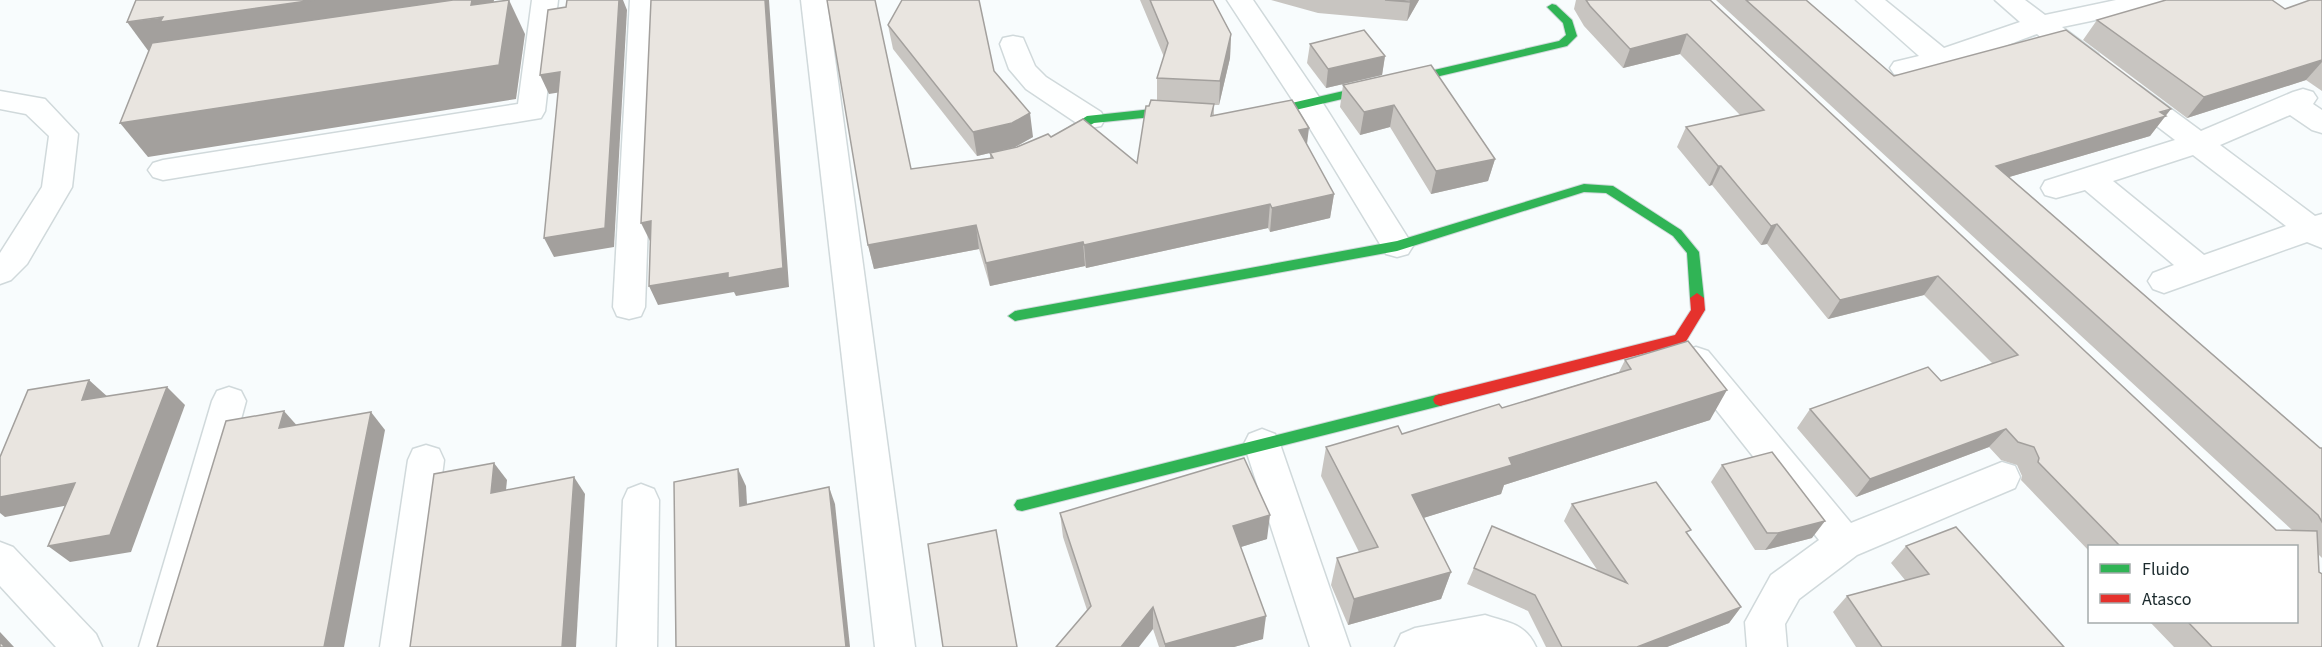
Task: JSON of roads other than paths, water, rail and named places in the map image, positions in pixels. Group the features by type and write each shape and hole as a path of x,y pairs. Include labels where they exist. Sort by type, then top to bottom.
{"street":[{"path":"629,307 642,0"},
{"path":"814,0 895,647"},
{"path":"1240,0 1309,104 1397,246"},
{"path":"1869,0 1940,59"},
{"path":"2008,0 2318,230"},
{"path":"1904,68 1940,59 2040,24 2154,0"},
{"path":"1245,118 1563,44 1572,36 1568,22 1552,6"},
{"path":"163,170 531,111 536,10"},
{"path":"1013,44 1023,69 1036,83 1091,119"},
{"path":"0,100 35,106 64,134 57,187 16,256 0,272"},
{"path":"2056,188 2198,143 2297,101 2322,123"},
{"path":"1036,151 1091,119 1152,112 1198,115"},
{"path":"2090,178 2199,268"},
{"path":"1015,316 1397,246 1584,188 1609,189 1677,233 1693,252 1698,309 1680,339 1022,504"},
{"path":"2164,281 2318,230"},
{"path":"1680,339 1844,543"},
{"path":"159,647 229,402"},
{"path":"1262,444 1330,647"},
{"path":"400,647 426,460"},
{"path":"1767,647 1766,622 1785,587 1844,543 1945,519 2002,477"},
{"path":"637,647 641,500"},
{"path":"0,560 82,647"},
{"path":"1415,647 1485,633 1510,642 1516,647"}]}
